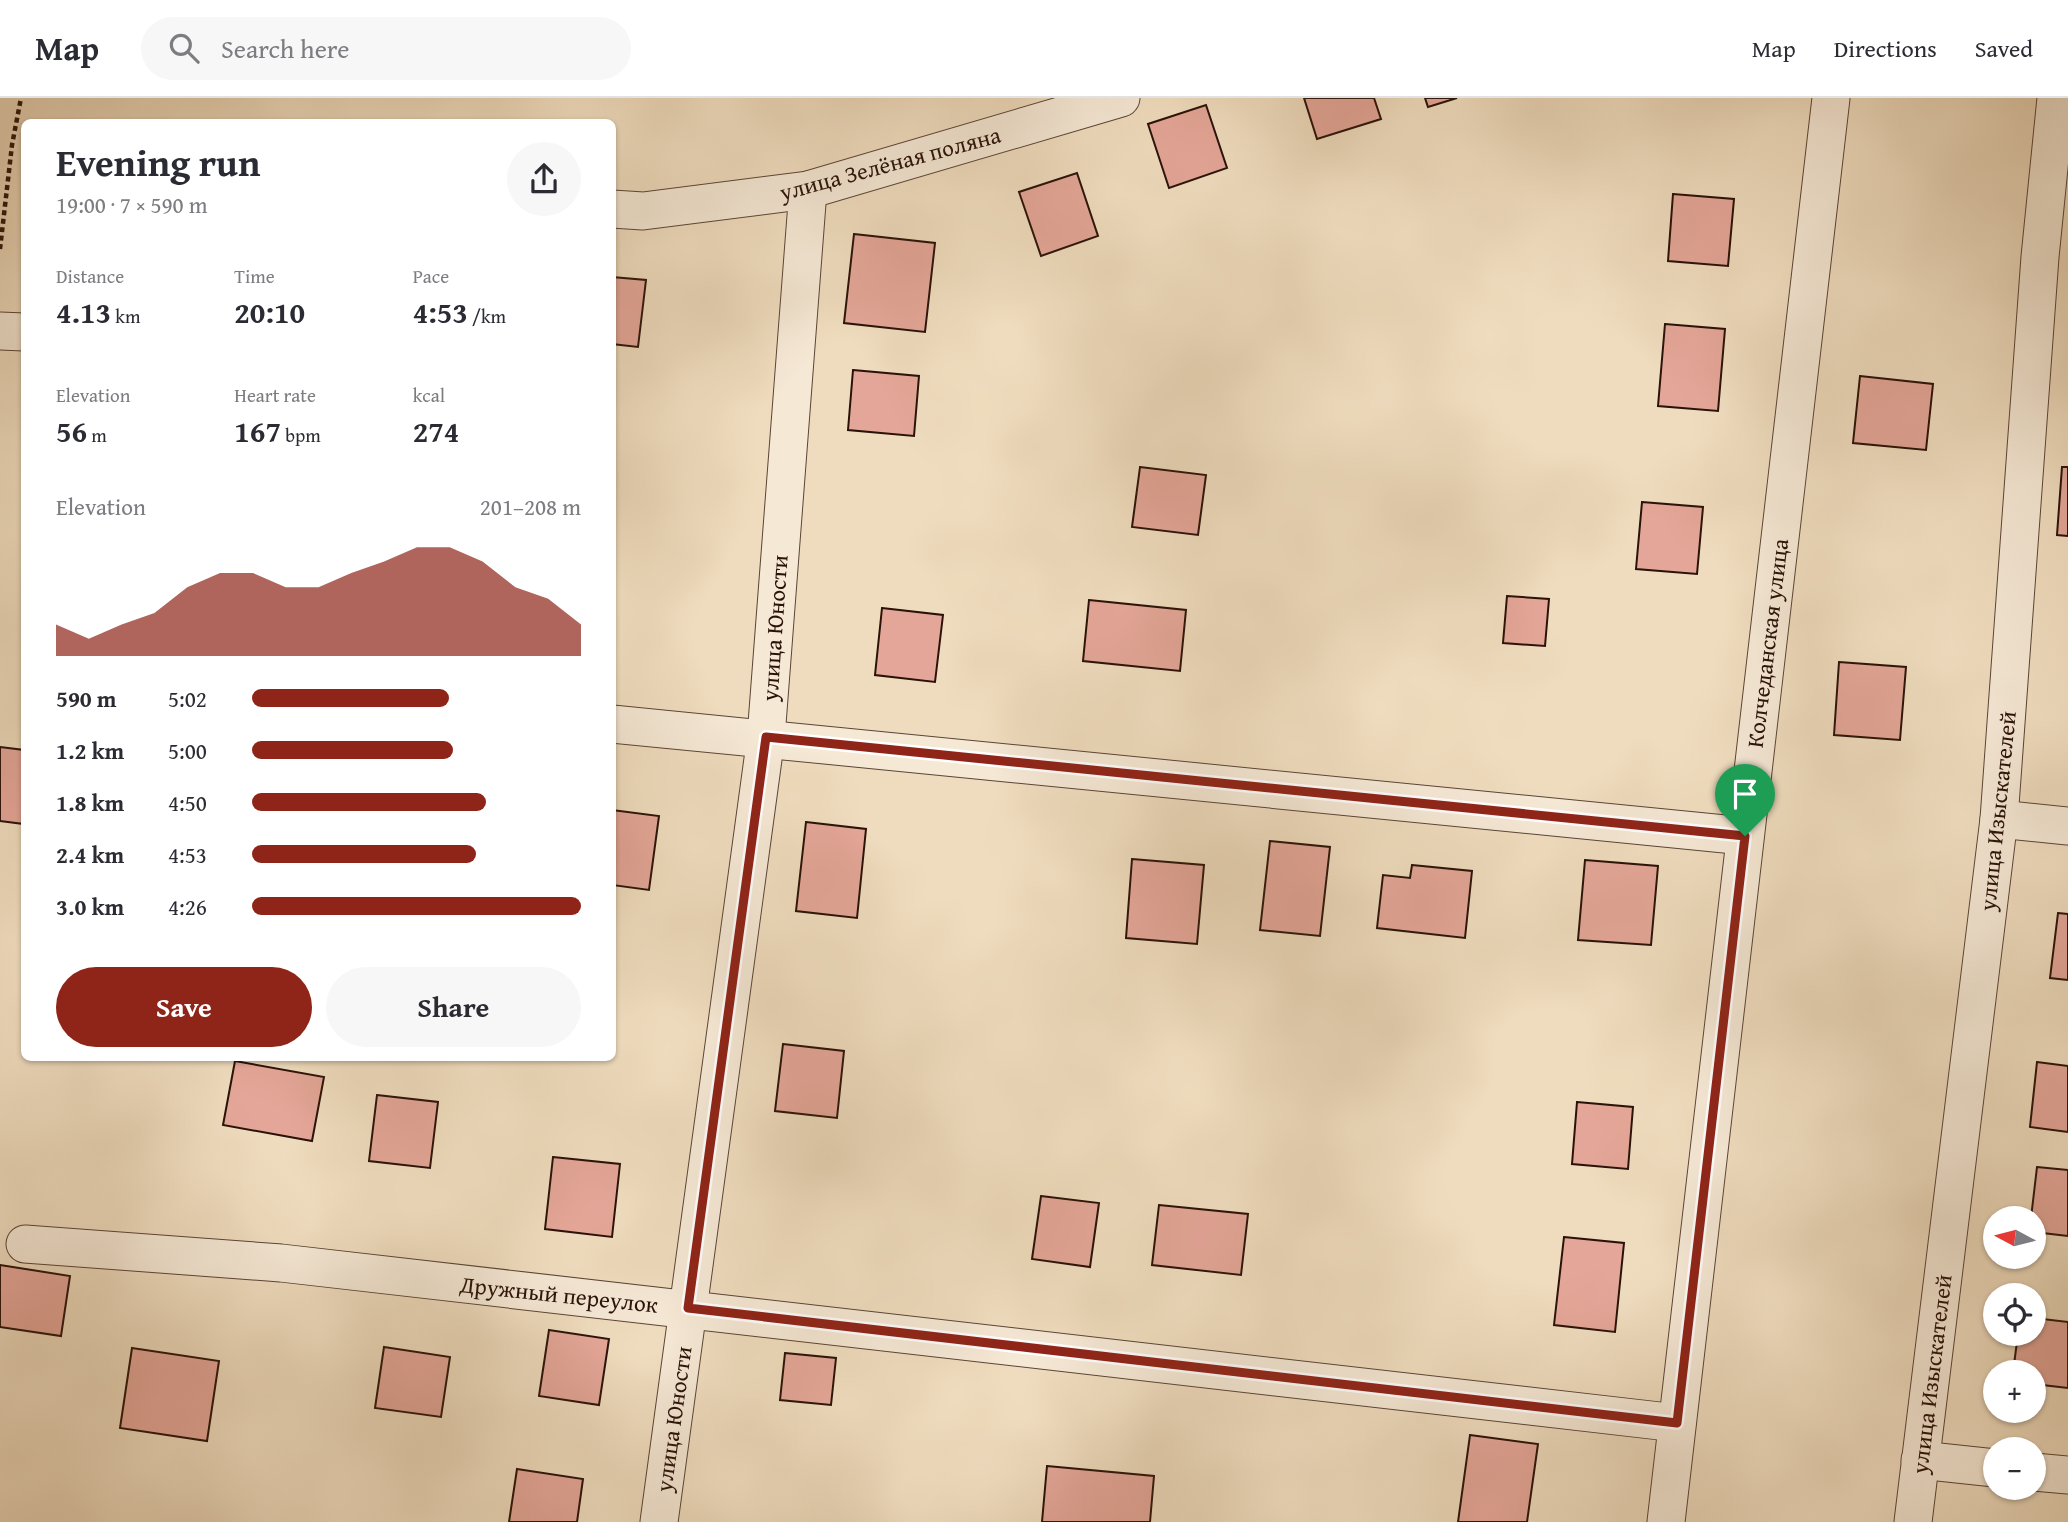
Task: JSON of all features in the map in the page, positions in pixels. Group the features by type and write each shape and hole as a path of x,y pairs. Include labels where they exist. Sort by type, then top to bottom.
{"street":[{"name":"улица Зелёная поляна","path":"616,209 643,211 808,190 1121,98"},
{"name":"Колчеданская улица","path":"1666,1522 1831,98"},
{"name":"улица Изыскателей","path":"1913,1522 1999,818 2054,258 2056,98"},
{"name":"улица Юности","path":"659,1522 766,737 808,190"},
{"path":"0,331 21,332"},
{"path":"616,724 766,737 1745,836"},
{"path":"1999,818 2068,826"},
{"name":"Дружный переулок","path":"24,1244 281,1263 1677,1423"},
{"path":"1920,1460 1983,1467"},
{"path":"2046,1473 2068,1475"}],"path":[{"path":"0,249 12,145 21,98"}],"building":[{"path":"1304,98 1374,98 1381,119 1317,139"},
{"path":"1425,98 1457,98 1428,107"},
{"path":"1206,105 1227,168 1169,188 1148,124"},
{"path":"1077,173 1098,236 1041,256 1019,192"},
{"path":"1673,194 1734,199 1728,266 1668,261"},
{"path":"854,234 935,243 925,332 844,323"},
{"path":"616,277 646,280 638,347 616,344"},
{"path":"1665,324 1725,329 1718,411 1658,406"},
{"path":"853,370 919,376 914,436 848,430"},
{"path":"1860,376 1933,384 1926,450 1853,443"},
{"path":"1140,467 1206,475 1198,535 1132,527"},
{"path":"2062,467 2068,467 2068,536 2057,535"},
{"path":"1642,502 1703,507 1697,574 1636,569"},
{"path":"1507,596 1549,599 1545,646 1503,643"},
{"path":"1089,600 1186,610 1180,671 1083,661"},
{"path":"882,608 943,615 935,682 875,675"},
{"path":"1839,662 1906,667 1900,740 1834,735"},
{"path":"0,747 21,750 21,824 0,821"},
{"path":"616,811 659,816 649,890 616,886"},
{"path":"806,822 866,829 857,918 796,911"},
{"path":"1270,841 1330,847 1320,936 1260,930"},
{"path":"1132,859 1204,865 1197,944 1126,938"},
{"path":"1585,860 1658,866 1651,945 1578,940"},
{"path":"1412,865 1472,871 1465,938 1377,928 1383,875 1410,878"},
{"path":"2058,913 2068,914 2068,980 2050,978"},
{"path":"783,1044 844,1051 837,1118 775,1111"},
{"path":"235,1061 324,1077 312,1141 223,1125"},
{"path":"2037,1062 2068,1066 2068,1132 2030,1127"},
{"path":"377,1095 438,1102 430,1168 369,1161"},
{"path":"1577,1102 1633,1107 1628,1169 1572,1164"},
{"path":"553,1157 620,1164 612,1237 545,1229"},
{"path":"2037,1167 2068,1170 2068,1236 2046,1233 2046,1206 2032,1206"},
{"path":"1041,1196 1099,1203 1090,1267 1032,1259"},
{"path":"1159,1205 1248,1214 1241,1275 1152,1265"},
{"path":"1564,1237 1624,1243 1615,1332 1554,1325"},
{"path":"0,1265 70,1276 61,1336 0,1327"},
{"path":"2046,1319 2068,1322 2068,1388 2046,1385 2046,1360 2015,1360 2016,1346 2046,1346"},
{"path":"549,1330 609,1339 599,1405 539,1396"},
{"path":"384,1347 450,1357 441,1417 375,1408"},
{"path":"132,1348 219,1361 207,1441 120,1428"},
{"path":"785,1353 836,1358 831,1405 780,1400"},
{"path":"1470,1435 1538,1444 1527,1522 1458,1522"},
{"path":"1047,1466 1154,1476 1150,1522 1042,1522"},
{"path":"517,1469 583,1479 577,1522 509,1522"}],"route":[{"path":"766,737 1745,836 1677,1423 688,1308 766,737"}]}
